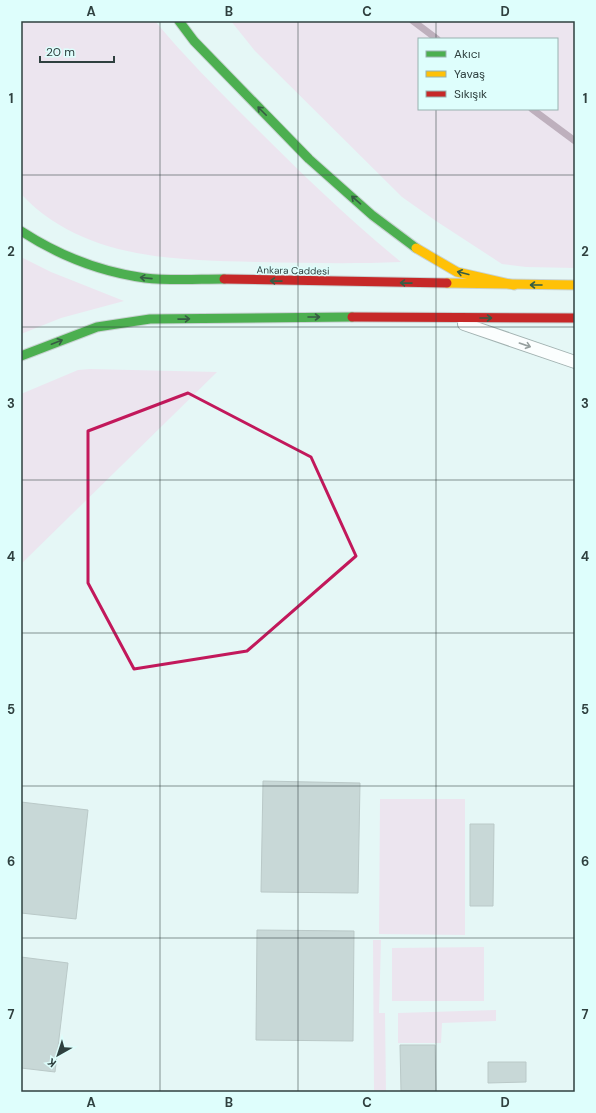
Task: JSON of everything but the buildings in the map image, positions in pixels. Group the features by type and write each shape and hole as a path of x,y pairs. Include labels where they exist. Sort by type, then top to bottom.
{"main road":[{"path":"179,21 194,41 304,154 372,215 421,252 457,272 514,285"},
{"name":"Ankara Caddesi","path":"21,232 64,256 104,270 146,278 575,285"},
{"path":"21,356 97,327 150,319 575,318"}],"lane":[{"path":"448,318 575,362"}],"highlighted area":[{"path":"188,393 311,457 356,556 247,651 134,669 88,583 88,431"}],"shaded area":[{"path":"21,21 155,21 177,47 286,158 342,211 401,262 259,262 195,260 163,257 132,252 101,244 73,232 46,216 21,194"},
{"path":"231,21 575,21 575,268 526,267 502,264 402,197 255,51"},
{"path":"21,257 51,272 124,301 61,318 21,334"},
{"path":"78,370 217,372 21,564 21,394"},
{"path":"380,799 465,799 465,935 379,934"},
{"path":"373,940 381,940 379,1013 385,1013 386,1092 374,1092"},
{"path":"484,947 484,1001 392,1001 392,948"},
{"path":"496,1010 496,1021 442,1023 441,1043 398,1043 398,1013"}],"waterway":[{"path":"413,21 436,38"},
{"path":"533,110 575,141"}],"traffic: fast":[{"path":"179,21 194,41 309,159 372,215 416,248"},
{"path":"21,231 65,255 112,272 155,279 224,279"},
{"path":"21,356 97,327 150,319 352,317"}],"traffic: slow":[{"path":"416,248 457,272 514,285"},
{"path":"447,283 575,285"}],"traffic: jam":[{"path":"224,279 447,283"},
{"path":"352,317 575,318"}]}
